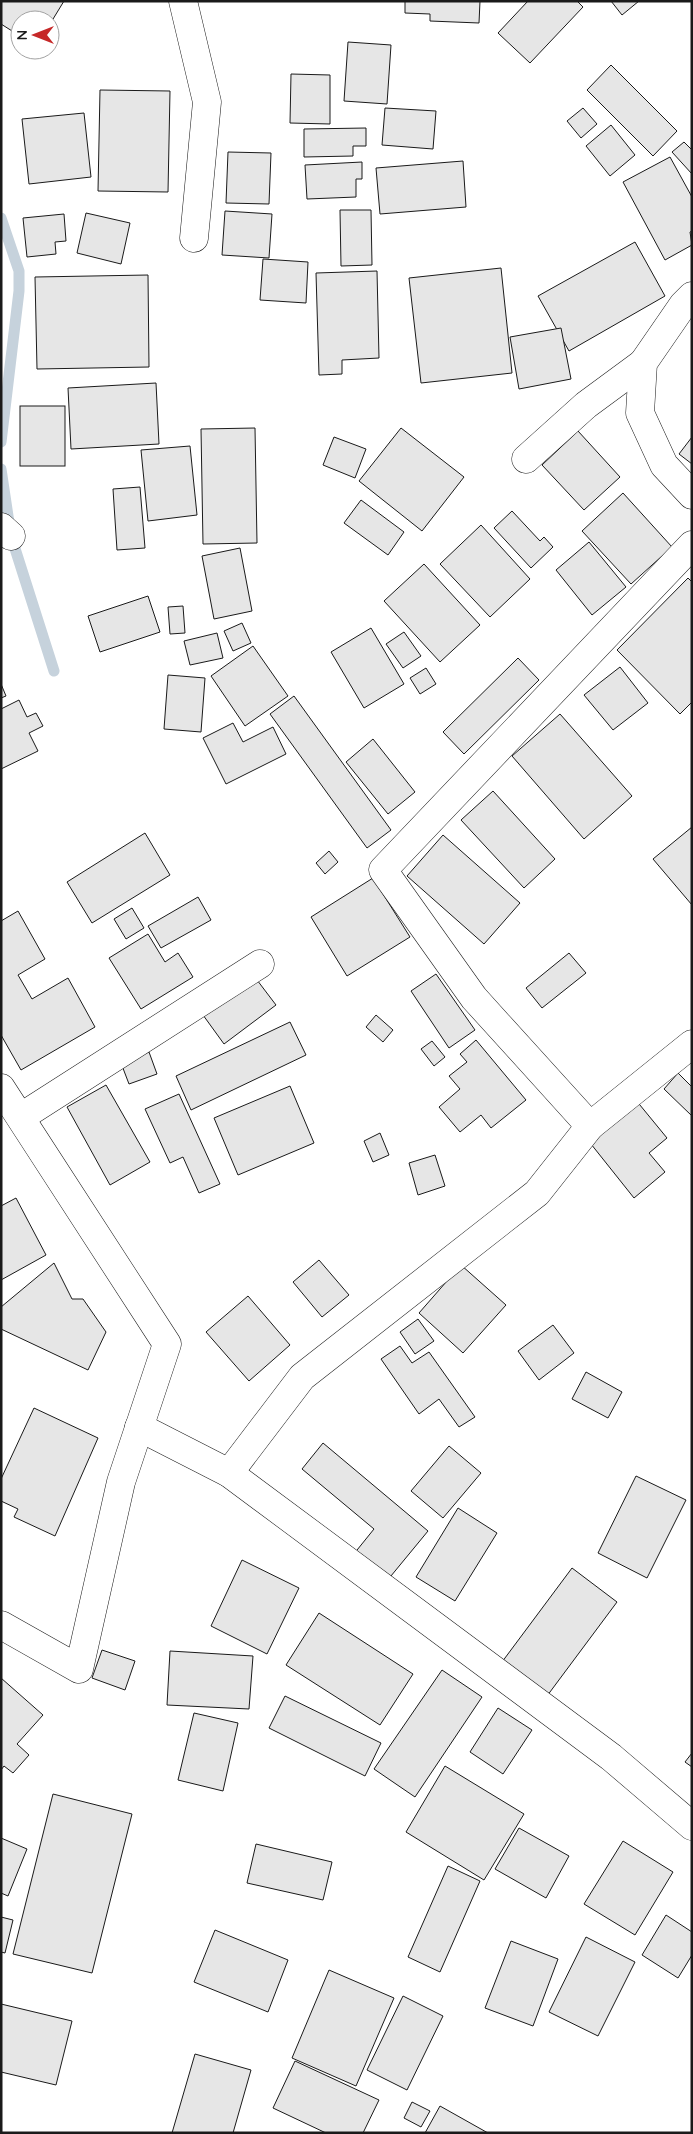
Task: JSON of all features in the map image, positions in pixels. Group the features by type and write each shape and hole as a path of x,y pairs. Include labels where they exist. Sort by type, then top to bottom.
{"street":[{"path":"183,1 207,102 194,238"},
{"path":"526,459 586,405 643,362 683,305 692,296"},
{"path":"643,362 640,413 664,465 692,495"},
{"path":"590,1126 474,998 383,870 692,545"},
{"path":"21,1117 260,964"},
{"path":"229,1473 302,1377 537,1193 590,1126 692,1044"},
{"path":"1,1088 167,1344 121,1482 79,1669 1,1625"},
{"path":"139,1427 229,1473 611,1756 692,1826"}],"building":[{"path":"1,1 64,1 59,10 10,10 10,30 1,24"},
{"path":"405,1 480,1 479,23 430,21 430,14 405,13"},
{"path":"528,1 577,1 583,7 530,63 498,33"},
{"path":"611,1 639,1 622,15"},
{"path":"348,42 391,45 387,104 344,101"},
{"path":"611,65 677,131 653,156 587,90"},
{"path":"291,74 330,75 330,124 290,123"},
{"path":"100,90 170,91 168,192 98,191"},
{"path":"385,108 436,111 433,149 382,145"},
{"path":"583,108 597,124 581,138 567,121"},
{"path":"84,113 91,177 29,184 22,119"},
{"path":"611,125 635,155 610,176 586,146"},
{"path":"366,128 366,146 353,146 353,156 304,157 304,129"},
{"path":"684,142 692,150 692,174 672,152"},
{"path":"228,152 271,153 269,204 226,203"},
{"path":"670,157 692,197 692,231 690,232 692,245 665,260 623,182"},
{"path":"463,161 466,207 380,214 376,168"},
{"path":"362,162 362,179 356,179 356,197 307,199 305,165"},
{"path":"340,210 371,210 372,265 341,266"},
{"path":"225,211 272,214 269,258 222,255"},
{"path":"86,213 130,223 121,264 77,253"},
{"path":"64,214 66,241 55,242 56,254 27,257 23,218"},
{"path":"635,242 665,296 569,351 538,296"},
{"path":"263,259 308,262 306,303 260,300"},
{"path":"501,268 512,373 421,383 409,278"},
{"path":"377,271 379,358 342,360 342,374 319,375 316,273"},
{"path":"148,275 149,367 37,369 35,277"},
{"path":"561,328 571,379 519,389 510,337"},
{"path":"156,383 159,444 71,449 68,388"},
{"path":"20,406 65,406 65,466 20,466"},
{"path":"255,428 257,543 203,544 201,429"},
{"path":"401,428 464,477 422,531 359,481"},
{"path":"578,431 620,477 584,510 542,465"},
{"path":"334,437 366,449 355,478 323,465"},
{"path":"692,437 692,464 679,454"},
{"path":"190,446 197,515 148,521 141,450"},
{"path":"140,487 145,548 117,550 113,489"},
{"path":"623,493 672,547 631,584 582,531"},
{"path":"361,500 404,532 388,555 344,523"},
{"path":"512,511 540,541 544,537 553,547 531,568 494,528"},
{"path":"481,525 530,579 490,617 440,564"},
{"path":"589,542 626,587 592,615 556,570"},
{"path":"240,548 252,611 214,619 202,556"},
{"path":"424,564 480,625 440,662 384,601"},
{"path":"688,578 692,582 692,702 680,714 617,650"},
{"path":"148,596 160,632 100,652 88,616"},
{"path":"183,606 185,633 170,634 168,607"},
{"path":"242,623 251,643 233,651 224,631"},
{"path":"371,628 404,684 364,708 331,652"},
{"path":"404,632 421,656 403,668 386,644"},
{"path":"217,633 223,658 190,665 184,641"},
{"path":"253,646 288,696 245,726 211,676"},
{"path":"518,658 539,680 464,754 443,732"},
{"path":"620,667 648,703 613,730 584,695"},
{"path":"426,668 436,684 420,694 410,678"},
{"path":"168,675 205,678 201,732 164,729"},
{"path":"1,684 6,696 1,698"},
{"path":"294,696 391,830 367,848 270,714"},
{"path":"19,700 27,717 36,713 43,726 29,733 38,751 1,769 1,709"},
{"path":"560,714 632,796 584,839 512,756"},
{"path":"233,723 243,742 273,727 286,754 226,784 203,738"},
{"path":"373,739 415,792 388,814 346,762"},
{"path":"493,791 555,859 524,888 461,820"},
{"path":"692,827 692,905 653,859"},
{"path":"145,833 170,875 92,923 67,882"},
{"path":"443,835 520,903 484,944 407,876"},
{"path":"329,851 338,862 325,874 316,863"},
{"path":"373,878 410,937 347,976 311,917"},
{"path":"198,897 211,920 161,948 148,926"},
{"path":"132,908 144,928 126,939 114,919"},
{"path":"18,911 45,959 18,975 32,999 68,978 95,1027 21,1070 1,1035 1,921"},
{"path":"148,934 165,962 178,953 193,977 141,1009 109,958"},
{"path":"569,953 586,973 542,1008 526,988"},
{"path":"436,974 475,1030 449,1048 411,991"},
{"path":"254,976 276,1005 224,1044 203,1015"},
{"path":"376,1015 393,1030 383,1042 366,1027"},
{"path":"290,1022 306,1055 191,1110 176,1076"},
{"path":"476,1040 526,1100 491,1128 481,1115 460,1132 439,1107 460,1089 449,1076 467,1062 460,1054"},
{"path":"432,1041 445,1057 434,1066 421,1049"},
{"path":"149,1052 157,1074 129,1084 121,1063"},
{"path":"678,1073 692,1087 692,1116 664,1089"},
{"path":"106,1085 150,1162 110,1185 67,1107"},
{"path":"290,1086 314,1143 238,1175 214,1118"},
{"path":"179,1094 220,1184 199,1193 183,1157 170,1163 145,1109"},
{"path":"635,1099 667,1138 649,1153 665,1172 634,1198 587,1139"},
{"path":"380,1133 389,1155 373,1162 364,1141"},
{"path":"435,1155 445,1186 418,1195 409,1163"},
{"path":"16,1198 46,1255 1,1280 1,1206"},
{"path":"319,1260 349,1295 322,1317 293,1282"},
{"path":"54,1263 72,1299 83,1299 106,1332 88,1370 1,1329 1,1307"},
{"path":"461,1265 506,1305 463,1353 419,1313"},
{"path":"248,1296 290,1345 249,1381 206,1332"},
{"path":"418,1319 434,1341 415,1354 400,1332"},
{"path":"553,1325 574,1353 539,1380 518,1351"},
{"path":"400,1346 412,1363 429,1352 475,1417 459,1427 439,1399 419,1414 381,1359"},
{"path":"586,1372 622,1392 608,1418 572,1399"},
{"path":"34,1408 98,1438 55,1536 14,1517 18,1509 1,1501 1,1479"},
{"path":"323,1443 428,1531 386,1582 353,1555 374,1529 302,1469"},
{"path":"449,1446 481,1473 443,1518 411,1491"},
{"path":"636,1476 686,1500 647,1578 598,1553"},
{"path":"458,1508 497,1533 455,1601 416,1577"},
{"path":"242,1560 299,1588 267,1654 211,1626"},
{"path":"572,1568 617,1602 547,1696 502,1662"},
{"path":"319,1613 413,1674 380,1725 286,1665"},
{"path":"102,1650 135,1661 125,1690 92,1678"},
{"path":"170,1651 253,1656 249,1709 167,1705"},
{"path":"442,1670 482,1697 415,1797 374,1769"},
{"path":"1,1678 43,1715 17,1744 29,1755 13,1773 4,1766 1,1770"},
{"path":"285,1696 381,1743 365,1776 269,1728"},
{"path":"498,1708 532,1730 503,1774 470,1752"},
{"path":"194,1713 238,1723 223,1791 178,1780"},
{"path":"692,1753 692,1767 685,1762"},
{"path":"445,1766 524,1814 484,1880 406,1832"},
{"path":"53,1794 132,1814 92,1973 13,1954"},
{"path":"519,1828 569,1856 546,1898 495,1869"},
{"path":"1,1838 27,1849 8,1896 1,1893"},
{"path":"623,1841 673,1872 635,1935 584,1904"},
{"path":"256,1844 332,1862 323,1900 247,1883"},
{"path":"448,1866 480,1881 440,1972 408,1957"},
{"path":"666,1915 692,1932 692,1955 678,1978 642,1955"},
{"path":"1,1917 13,1920 5,1953 1,1952"},
{"path":"215,1930 288,1960 268,2012 194,1982"},
{"path":"586,1937 635,1962 598,2036 549,2012"},
{"path":"511,1941 558,1959 533,2026 485,2008"},
{"path":"329,1970 394,1998 356,2086 292,2058"},
{"path":"403,1996 443,2016 407,2090 367,2070"},
{"path":"1,2004 72,2021 56,2085 1,2072"},
{"path":"195,2054 251,2070 233,2133 172,2133"},
{"path":"295,2061 379,2100 363,2133 326,2133 273,2108"},
{"path":"412,2102 430,2111 421,2127 404,2118"},
{"path":"440,2106 488,2133 425,2133"}],"waterway":[{"path":"1,218 19,271 19,291 1,442"},
{"path":"1,469 11,536 54,671"}]}
